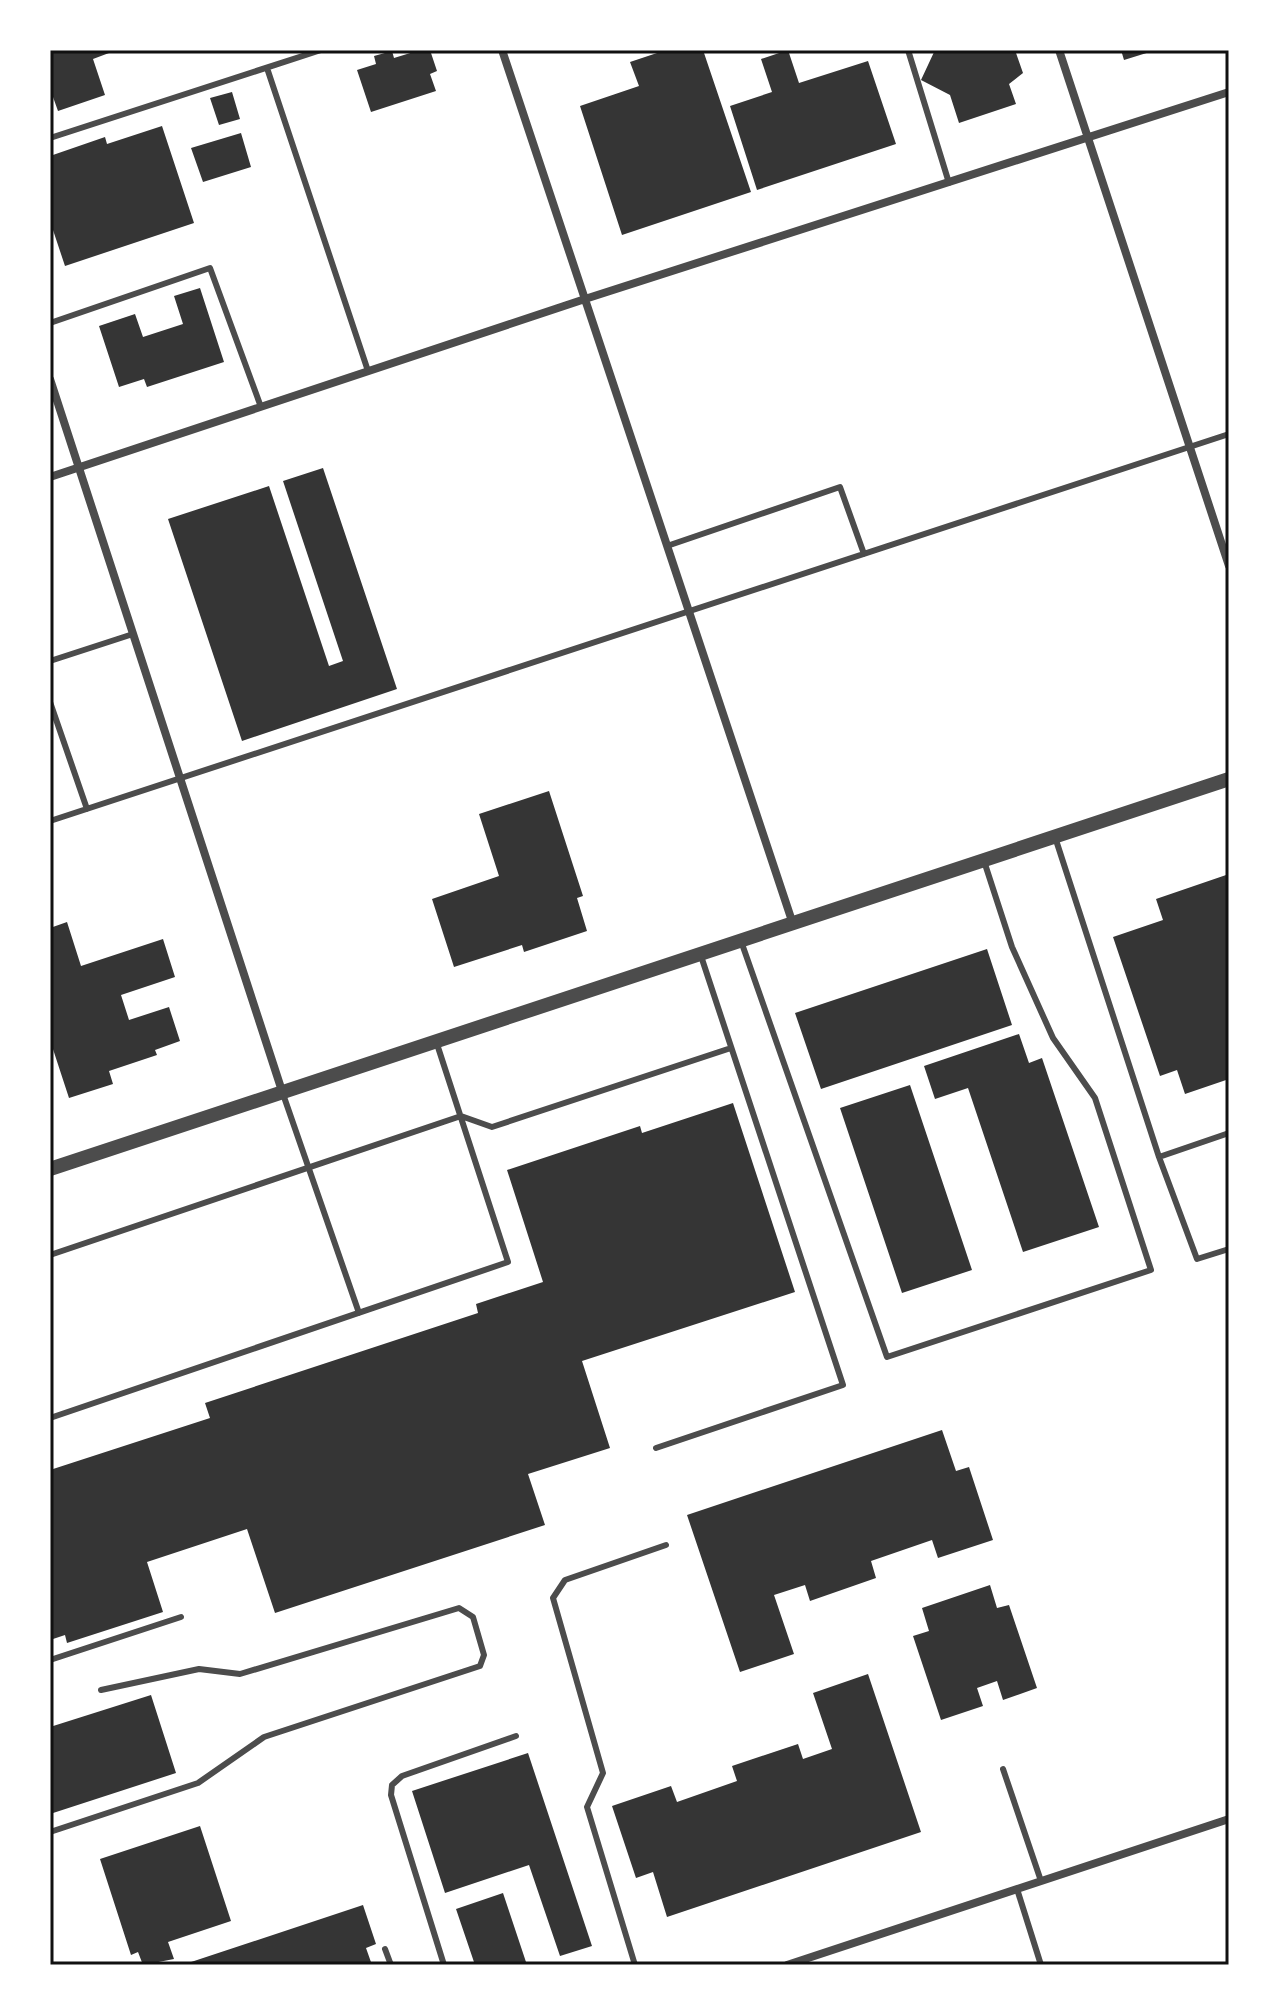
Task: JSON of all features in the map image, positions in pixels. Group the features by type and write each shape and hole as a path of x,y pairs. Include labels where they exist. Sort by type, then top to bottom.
{"street":[{"path":"502,50 793,924"},
{"path":"1059,50 1229,566"},
{"path":"50,477 585,299 1229,92"},
{"path":"50,379 282,1091"},
{"path":"50,1169 1229,779"},
{"path":"787,1965 1229,1819"}],"lane":[{"path":"50,138 321,50"},
{"path":"908,50 949,183"},
{"path":"267,68 368,371"},
{"path":"50,323 210,268 261,407"},
{"path":"50,821 1229,434"},
{"path":"667,546 840,487 864,554"},
{"path":"50,661 133,634"},
{"path":"50,702 87,809"},
{"path":"1055,837 1159,1157 1197,1259 1229,1249"},
{"path":"741,941 887,1357 1151,1270 1095,1098 1053,1038 1012,947 984,861"},
{"path":"656,1448 843,1385 700,955"},
{"path":"50,1418 508,1262 436,1041"},
{"path":"50,1255 461,1116 492,1127 731,1048"},
{"path":"282,1091 359,1313"},
{"path":"1159,1157 1229,1133"},
{"path":"635,1965 587,1807 603,1773 553,1598 565,1580 666,1545"},
{"path":"50,1832 198,1783 264,1737 480,1666 484,1655 473,1617 459,1608 240,1674 199,1669 101,1690"},
{"path":"50,1660 181,1617"},
{"path":"444,1965 391,1795 392,1785 402,1776 516,1736"},
{"path":"1003,1769 1041,1881"},
{"path":"1017,1889 1041,1965"},
{"path":"385,1949 391,1965"}],"building":[{"path":"50,50 117,50 93,59 105,95 58,111 53,97 50,98"},
{"path":"430,50 437,71 430,74 436,91 371,112 357,70 376,64 374,56 392,51 394,58"},
{"path":"666,50 703,50 751,192 622,235 580,106 639,86 630,62"},
{"path":"788,50 799,83 868,61 896,144 757,190 730,106 772,92 761,59"},
{"path":"935,50 1015,50 1023,73 1009,84 1016,104 959,123 950,95 921,80"},
{"path":"1121,50 1153,50 1153,51 1124,60"},
{"path":"232,92 240,119 219,125 210,98"},
{"path":"162,126 194,223 65,266 50,221 50,156 105,137 107,144"},
{"path":"241,133 251,167 203,182 191,148"},
{"path":"200,288 224,362 147,387 144,379 119,387 99,326 135,314 143,337 183,324 174,296"},
{"path":"323,468 397,689 242,741 168,519 269,486 329,666 343,661 283,481"},
{"path":"549,791 583,896 577,898 587,931 524,952 522,945 454,967 432,899 499,876 479,814"},
{"path":"1229,874 1229,1079 1185,1094 1177,1070 1160,1076 1113,937 1163,920 1156,899"},
{"path":"67,922 81,966 163,939 175,977 121,995 129,1020 169,1007 180,1041 155,1050 157,1055 109,1071 113,1084 69,1098 50,1040 50,928"},
{"path":"987,949 1012,1025 821,1089 795,1013"},
{"path":"1019,1034 1029,1063 1042,1058 1099,1227 1023,1252 968,1088 935,1099 924,1066"},
{"path":"910,1085 972,1270 902,1293 840,1108"},
{"path":"733,1103 795,1292 582,1361 610,1448 528,1474 545,1525 275,1613 247,1529 147,1562 163,1612 67,1643 65,1635 50,1640 50,1470 210,1418 205,1403 478,1313 476,1304 543,1282 507,1170 640,1126 642,1133"},
{"path":"942,1430 956,1471 969,1467 993,1540 938,1558 932,1540 871,1561 876,1578 810,1601 805,1585 774,1595 794,1654 740,1672 687,1515"},
{"path":"990,1585 997,1608 1009,1605 1037,1688 1003,1700 997,1681 977,1688 983,1706 941,1720 913,1636 929,1631 922,1608"},
{"path":"868,1674 921,1832 667,1917 653,1872 636,1878 612,1806 671,1786 677,1802 737,1781 732,1766 798,1744 803,1759 832,1749 813,1693"},
{"path":"151,1695 176,1773 50,1814 50,1727"},
{"path":"528,1753 592,1946 560,1956 529,1865 445,1893 412,1791"},
{"path":"200,1826 231,1921 168,1942 174,1959 143,1965 138,1952 131,1955 100,1859"},
{"path":"503,1893 527,1965 475,1965 456,1909"},
{"path":"363,1905 376,1944 366,1948 372,1965 182,1965"}]}
